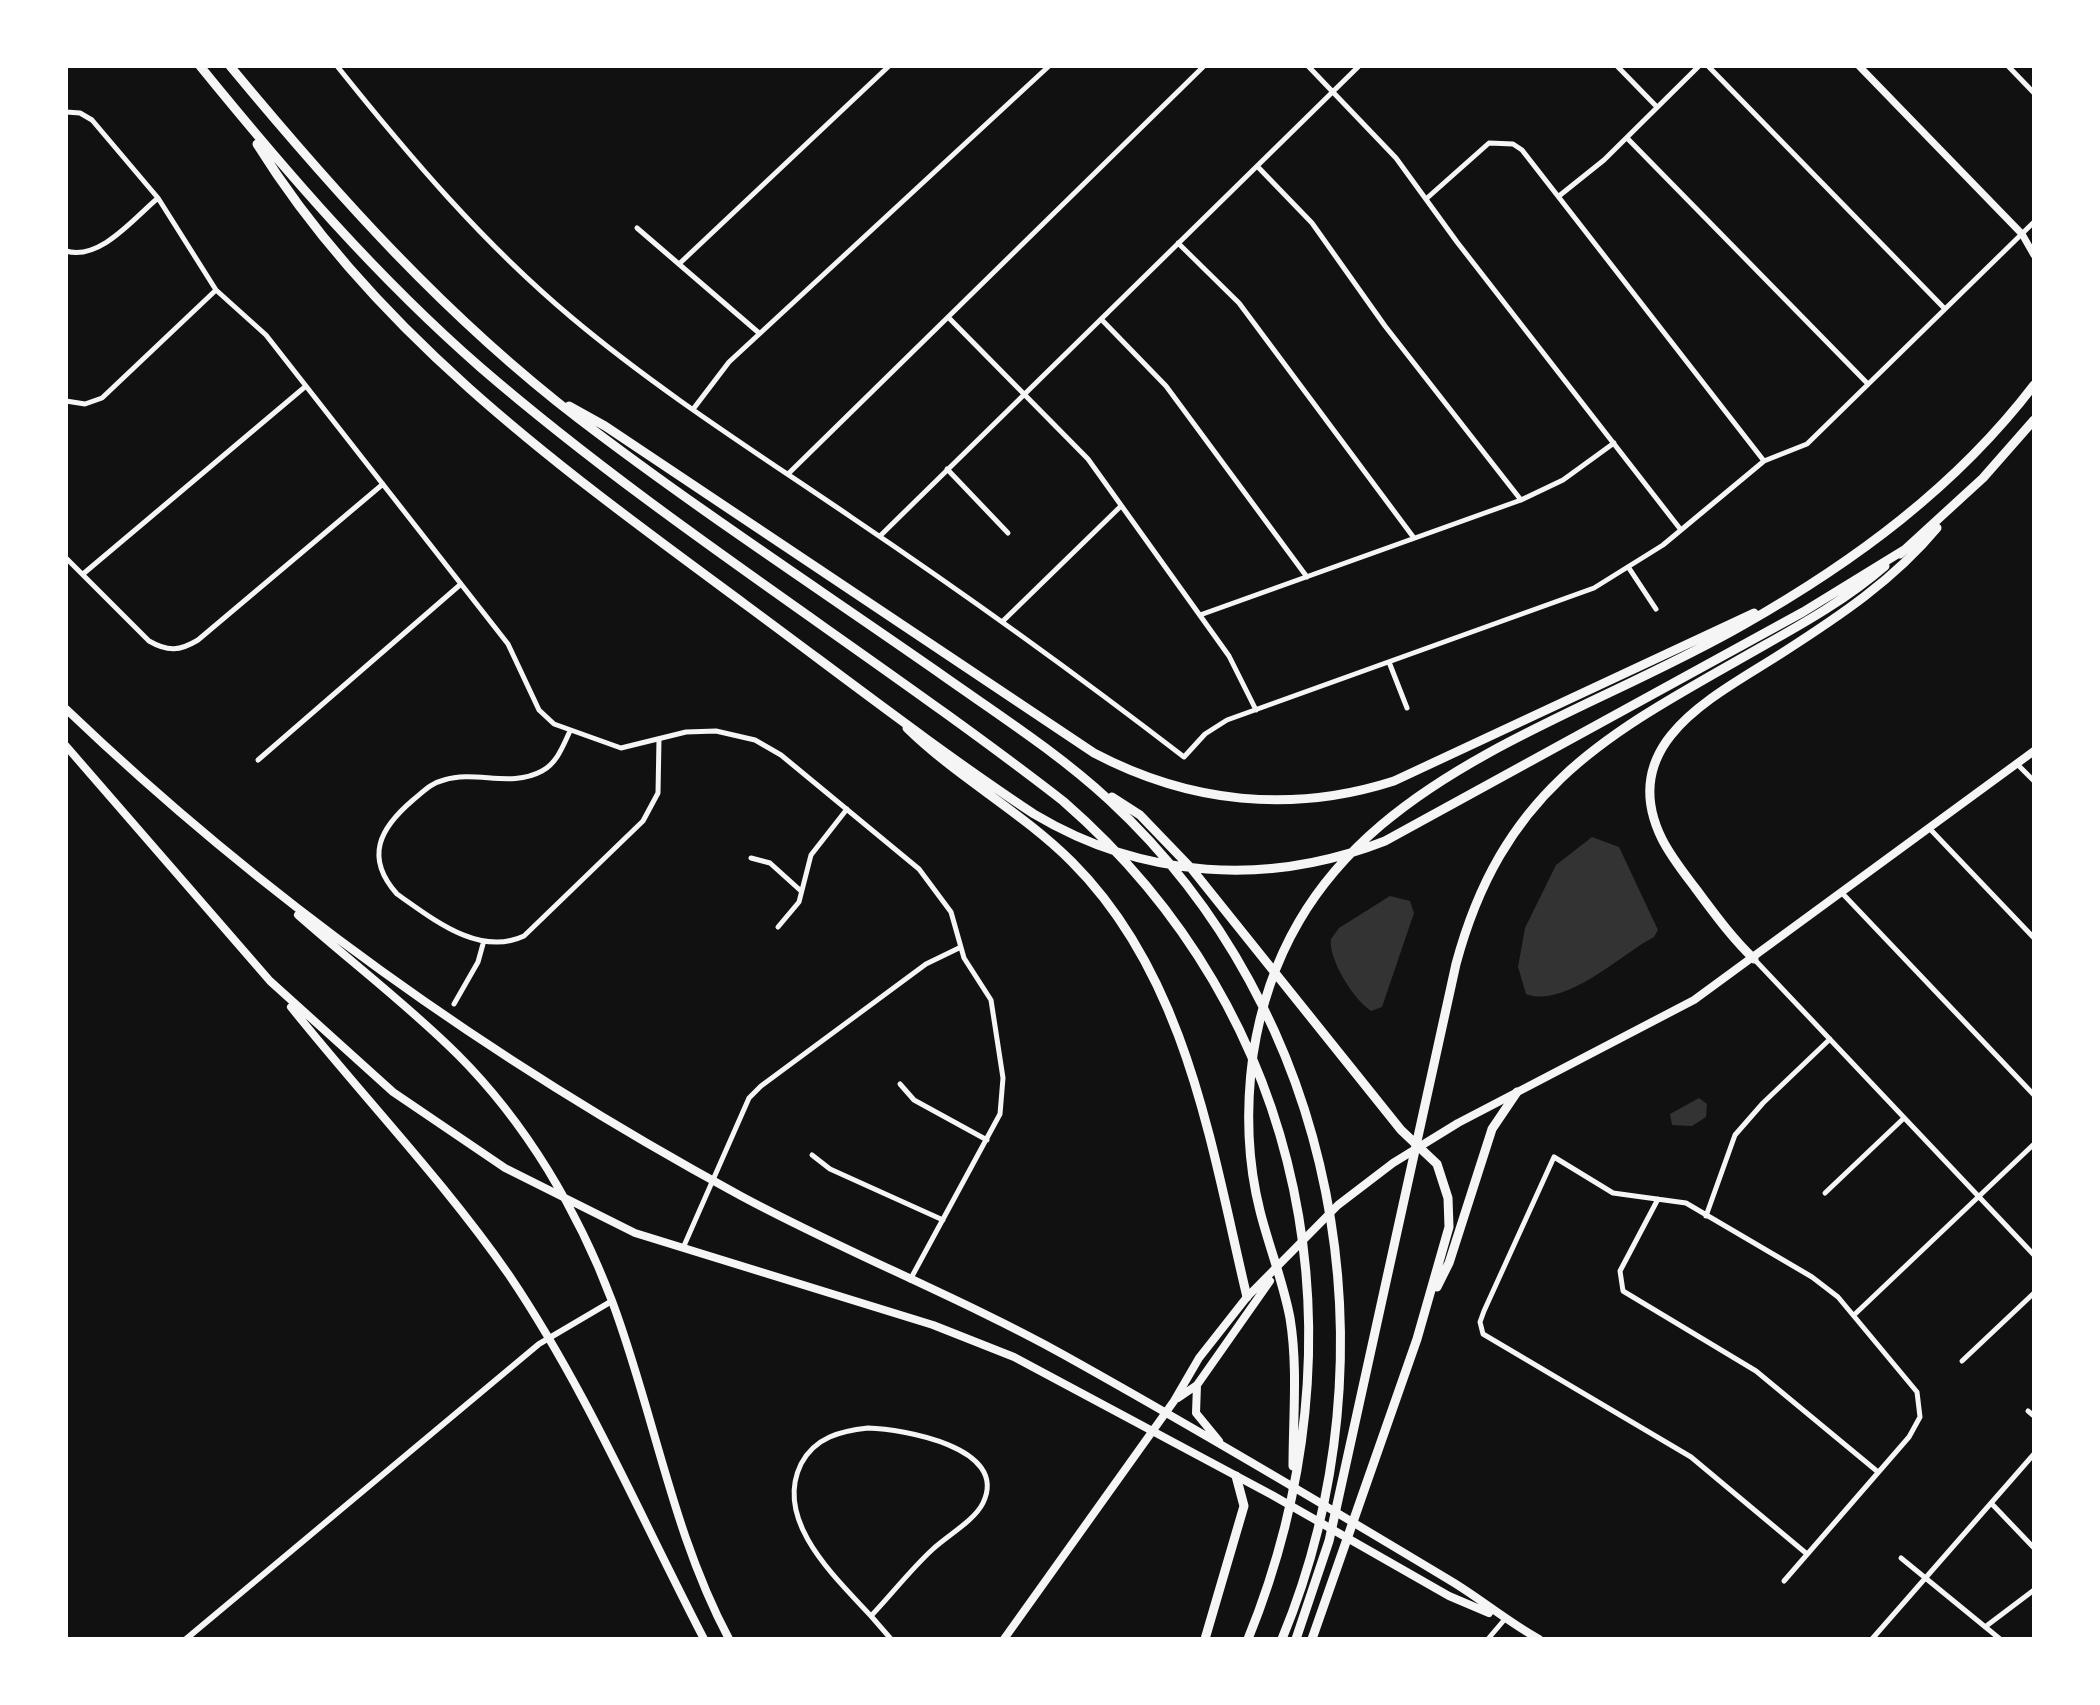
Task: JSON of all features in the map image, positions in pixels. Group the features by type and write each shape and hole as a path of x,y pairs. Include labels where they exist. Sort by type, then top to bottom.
{"highway":[{"path":"200,66 363,255 505,388 586,452 1063,801 1152,891 1191,944 1230,1010 1275,1116 1297,1200 1308,1277 1310,1369 1296,1450"},
{"path":"230,66 322,177 386,247 463,321 546,393 630,457 1140,815 1215,897 1401,1130 1431,1155 1441,1171 1449,1208 1447,1237 1428,1305 1312,1639"},
{"path":"239,114 285,189 324,237 391,312 481,400 615,510 1034,814 1087,840 1136,857 1202,871 1248,872 1301,866 1385,841 1803,612 1904,550"},
{"path":"1248,1639 1282,1536 1293,1490 1296,1450 1295,1357 1289,1312 1267,1237 1250,1156 1249,1108 1254,1053 1265,1003 1283,957 1332,874 1375,828 1430,785 1772,607 1841,565 1915,508 1983,444 2034,385"},
{"path":"546,393 605,426 1094,753 1151,779 1206,795 1296,800 1344,794 1394,781 1739,618 1772,607"},
{"path":"1754,959 1732,938 1659,833 1651,792 1661,750 1676,726 1696,708 1826,623 1912,557 2034,420"},
{"path":"1296,1639 1323,1562 1344,1476 1456,964 1471,913 1492,865 1532,806 1609,736 1835,604 1956,504"},
{"path":"882,704 925,746 1019,815 1064,854 1100,894 1134,941 1165,998 1183,1045 1247,1297"},
{"path":"1085,779 1144,835 1196,898 1242,966 1282,1046 1305,1106 1325,1177 1337,1246 1341,1371 1330,1474 1310,1558 1282,1639"},
{"path":"1428,1305 1449,1263 1492,1129 1517,1092"},
{"path":"1205,1639 1244,1506 1236,1476"}],"main road":[{"path":"1859,66 2022,234 2034,255"},
{"path":"66,709 152,790 263,883 453,1051 529,1141 564,1198 612,1301 682,1530 729,1639"},
{"path":"66,746 270,981 447,1192 510,1277 547,1338 704,1639"},
{"path":"1004,1639 1174,1401 1192,1367 1247,1297 1355,1190 1419,1146 1517,1092 1660,1020 1754,959 2034,751"},
{"path":"263,883 503,1055 711,1179 1028,1336 1456,1584 1539,1639"},
{"path":"270,981 358,1063 469,1146 586,1211 682,1249 963,1336 1035,1367 1449,1596 1505,1619"},
{"path":"1174,1401 1197,1385 1283,1262"},
{"path":"1197,1385 1198,1416 1228,1450"}],"street":[{"path":"337,66 417,166 492,245 584,327 788,474 1003,621 1184,757 1217,726 1594,588 1629,568 1681,530 1764,461 1807,444 2034,222"},
{"path":"679,264 889,66"},
{"path":"694,408 723,369 759,333 1049,66"},
{"path":"788,474 1204,66"},
{"path":"1308,66 1387,147 1681,530"},
{"path":"879,536 1359,66"},
{"path":"1617,66 1657,107"},
{"path":"1559,196 1627,138 1699,66"},
{"path":"1708,66 1945,309"},
{"path":"2008,66 2034,93"},
{"path":"66,112 80,113 92,120 158,198 216,290 266,335 508,644 539,710 570,731 621,748 686,732 716,731 755,740 781,755 904,856 939,892 951,912 959,948 987,990 993,1009 1004,1091 1000,1114 910,1280"},
{"path":"1627,138 1868,384"},
{"path":"1426,199 1478,151 1498,142 1522,150 1764,461"},
{"path":"1257,166 1312,223 1385,326 1521,500"},
{"path":"66,251 88,252 101,246 158,198"},
{"path":"637,228 759,333"},
{"path":"1178,243 1239,303 1414,538"},
{"path":"66,401 85,404 102,398 216,290"},
{"path":"948,317 1088,459 1237,669 1256,710"},
{"path":"1101,319 1166,386 1307,577"},
{"path":"83,574 306,386"},
{"path":"1200,615 1521,500 1563,480 1614,443"},
{"path":"947,469 1008,533"},
{"path":"66,558 149,641 162,648 180,649 198,640 383,484"},
{"path":"1003,621 1121,506"},
{"path":"1629,568 1656,609"},
{"path":"258,760 461,584"},
{"path":"1389,662 1407,708"},
{"path":"570,731 556,759 540,772 509,779 443,780 431,785 391,819 384,831 379,859 387,883 397,894 483,944 514,941 536,927 643,821 658,793 659,739"},
{"path":"2017,764 2034,781"},
{"path":"778,927 799,902 811,855 847,809"},
{"path":"1930,829 2034,938"},
{"path":"751,858 770,863 802,892"},
{"path":"1842,893 2034,1095"},
{"path":"454,1004 478,962 483,944"},
{"path":"682,1249 745,1106 761,1086 926,964 959,948"},
{"path":"1754,959 2034,1255"},
{"path":"1706,1216 1735,1135 1763,1103 1830,1039"},
{"path":"900,1084 914,1100 987,1140"},
{"path":"1825,1193 1904,1118"},
{"path":"1854,1315 2034,1144"},
{"path":"812,1155 830,1169 943,1220"},
{"path":"1784,1581 1905,1442 1920,1417 1917,1392 1854,1315 1812,1277 1686,1203 1613,1193 1554,1157 1480,1322 1483,1334 1490,1341 1691,1457 1807,1554"},
{"path":"1658,1199 1624,1259 1620,1285 1629,1296 1756,1371 1878,1472"},
{"path":"1962,1361 2034,1293"},
{"path":"186,1639 388,1467 547,1338 612,1301"},
{"path":"2028,1411 2034,1416"},
{"path":"871,1616 931,1551 983,1503 986,1485 976,1461 960,1450 909,1431 868,1428 834,1434 814,1447 804,1459 793,1487 797,1520 808,1538 842,1585 891,1639"},
{"path":"1872,1639 2034,1454"},
{"path":"1991,1503 2034,1548"},
{"path":"1901,1558 2000,1639"},
{"path":"1985,1627 2034,1590"},
{"path":"1488,1639 1505,1619"}],"shaded area":[{"path":"1592,837 1619,847 1658,930 1654,937 1575,987 1541,997 1526,994 1518,967 1525,928 1556,865"},
{"path":"1390,896 1410,901 1414,913 1382,1007 1371,1011 1357,998 1344,978 1334,957 1331,939 1339,928"},
{"path":"1699,1098 1707,1104 1706,1117 1692,1126 1672,1125 1670,1114"}]}
